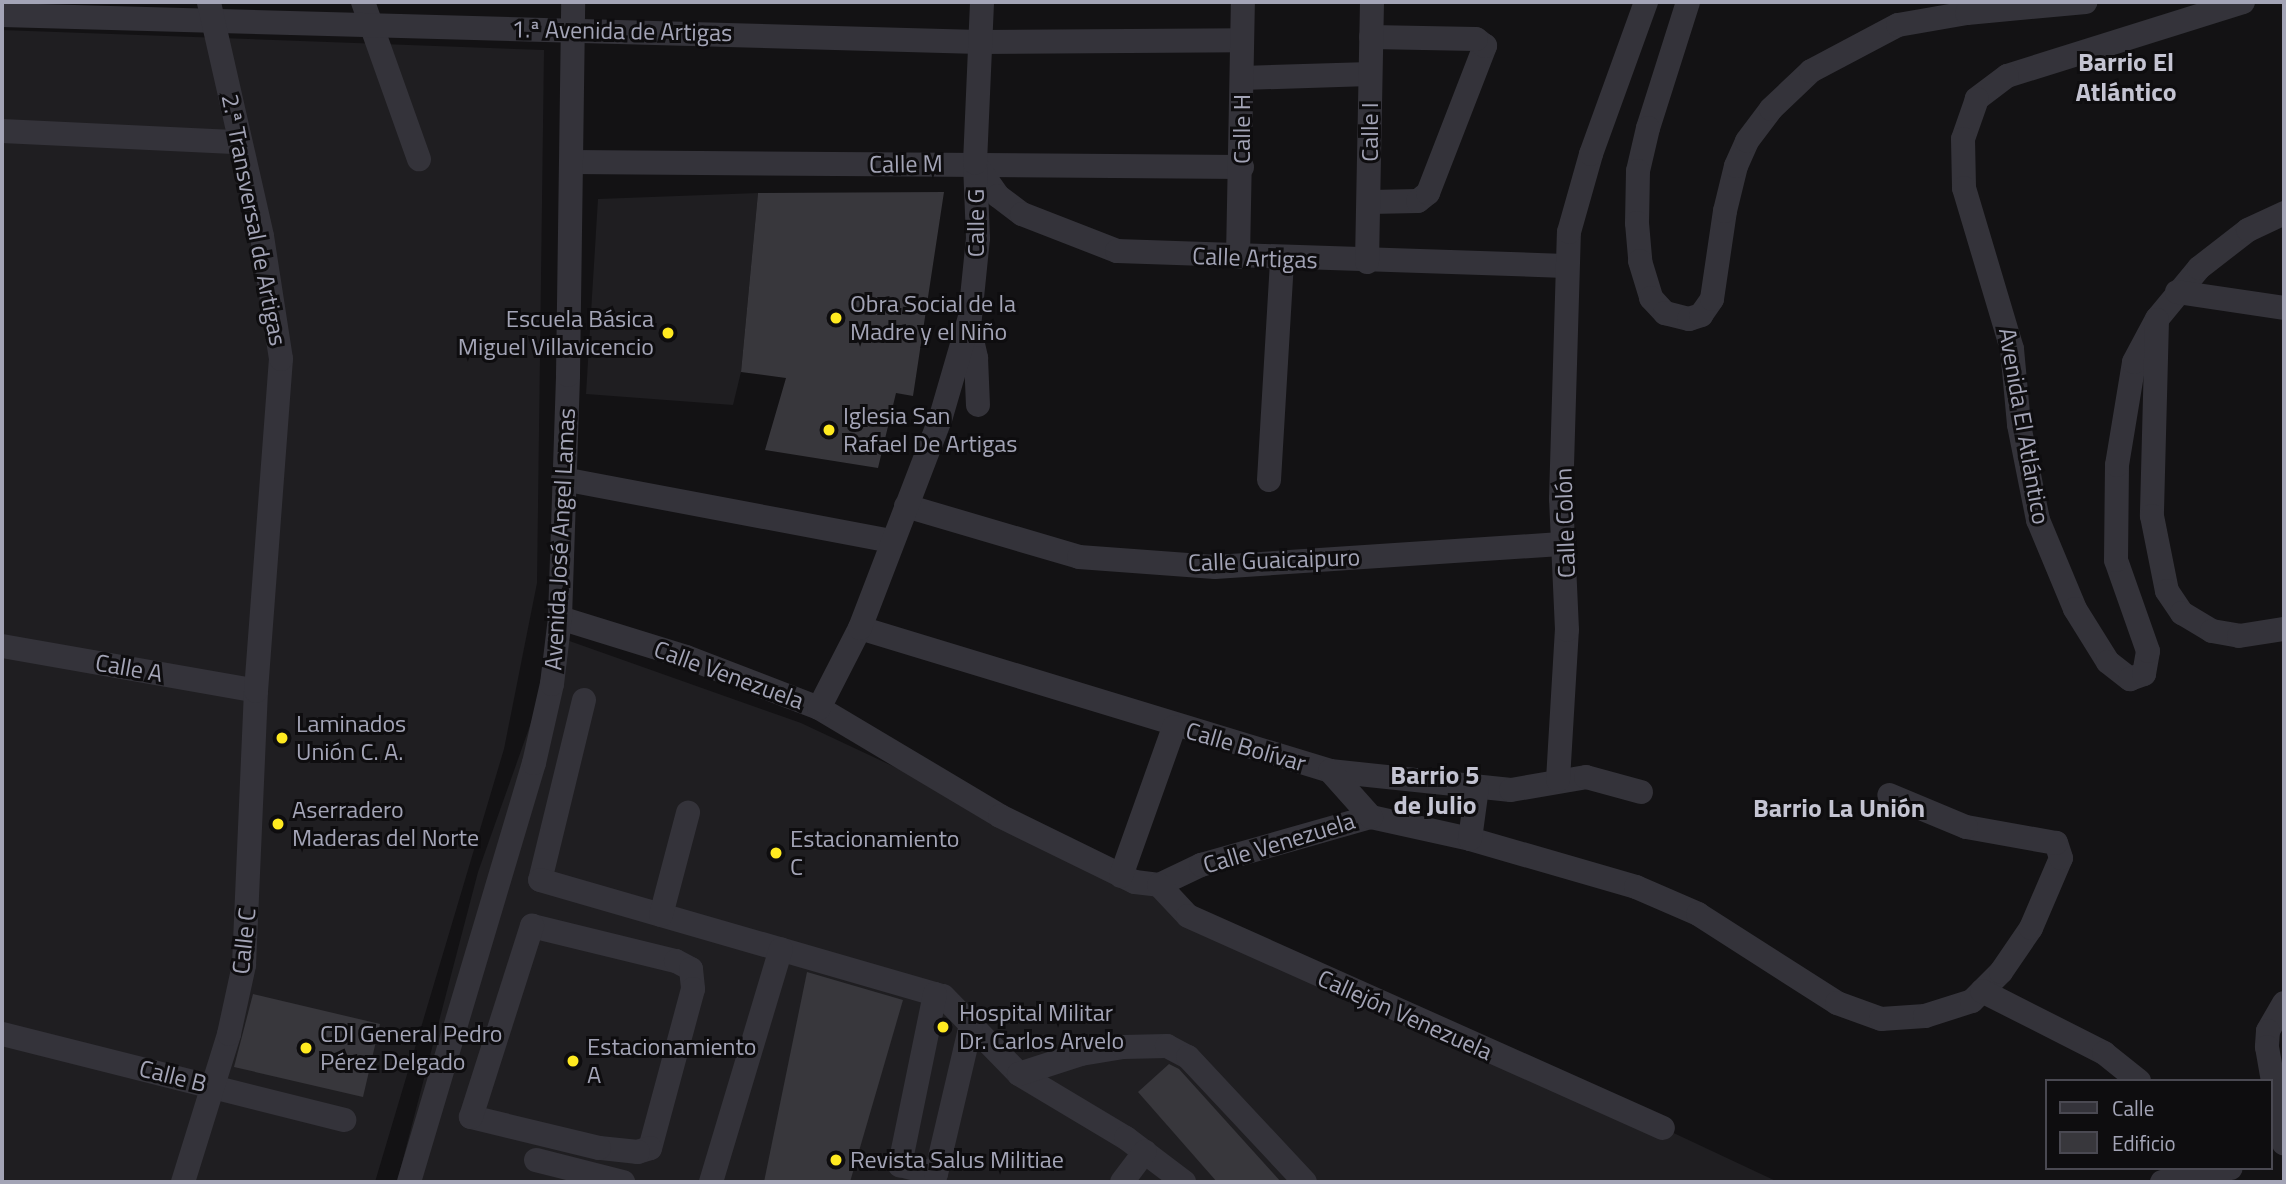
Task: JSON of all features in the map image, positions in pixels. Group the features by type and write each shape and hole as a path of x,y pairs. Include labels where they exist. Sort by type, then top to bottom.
{"street":[{"path":"363,2 369,26 419,159"},
{"name":"Avenida José Angel Lamas","path":"409,1182 534,763 560,618 573,2"},
{"name":"Calle G","path":"819,708 860,628 891,541 940,420 968,323 978,238 975,163 982,2"},
{"name":"Calle H","path":"1238,257 1242,167 1243,2"},
{"name":"Calle I","path":"1367,262 1373,2"},
{"name":"Calle Colón","path":"1558,780 1567,630 1564,544 1566,265 1569,232 1591,154 1646,2"},
{"path":"1688,2 1643,150 1637,223 1640,261 1651,299 1665,313 1689,319 1700,314 1712,299 1725,211 1736,166 1747,141 1772,109 1811,71 1898,25 1968,13 2085,2"},
{"name":"Avenida El Atlántico","path":"2243,2 2007,76 1977,99 1963,139 1964,188 2012,349 2020,425 2038,520 2075,609 2108,662 2130,679 2144,674 2148,651 2116,560 2117,465 2134,362 2157,319 2177,292 2223,246 2284,213"},
{"name":"1.ª Avenida de Artigas","path":"2,15 211,10 369,26 980,42 1242,40"},
{"name":"2.ª Transversal de Artigas","path":"211,10 262,236 281,359 256,691"},
{"path":"1370,202 1418,201 1428,193 1484,52 1481,41 1371,37"},
{"path":"1242,79 1370,74"},
{"path":"2,131 239,142"},
{"name":"Calle M","path":"571,162 1242,167"},
{"name":"Calle Artigas","path":"975,163 998,196 1022,214 1087,242 1117,251 1367,262 1566,265"},
{"path":"1269,480 1282,258"},
{"path":"2177,292 2284,308"},
{"path":"2157,319 2151,488 2158,555 2167,591 2182,613 2212,631 2239,636 2284,628"},
{"path":"968,323 976,358 978,405"},
{"path":"563,479 891,541"},
{"name":"Calle Guaicaipuro","path":"906,506 1079,557 1215,567 1564,544"},
{"name":"Calle Venezuela","path":"560,618 686,657 819,708 1000,816 1121,876 1159,885 1202,865 1371,817 1470,839 1636,887 1698,914 1837,1003 1881,1019 1946,1011 1982,991 2031,928 2061,858 2056,843 1966,827 1889,795"},
{"name":"Calle Bolívar","path":"860,628 1174,727 1330,771 1477,788 1531,789 1558,780 1602,779 1642,792"},
{"name":"Calle A","path":"2,646 256,691"},
{"name":"Calle C","path":"183,1182 214,1086 244,965 256,691"},
{"path":"584,700 540,880 935,994 953,1004 1019,1074 1145,1152 1183,1182"},
{"path":"1121,876 1174,727"},
{"path":"1330,771 1371,817"},
{"path":"1470,839 1477,788"},
{"path":"661,915 688,813"},
{"name":"Callejón Venezuela","path":"1159,885 1188,916 1663,1128"},
{"path":"532,926 676,961 691,970 693,989 650,1148 638,1152 542,1135 471,1117 532,926"},
{"path":"711,1182 781,949"},
{"path":"1982,991 2104,1053 2136,1079"},
{"path":"935,994 900,1165 936,1174 971,1025"},
{"path":"2284,1003 2269,1031 2267,1047 2284,1144"},
{"name":"Calle B","path":"2,1034 344,1120"},
{"path":"1019,1074 1081,1054 1123,1047 1167,1046 1188,1057 1305,1182"},
{"path":"542,1135 534,1171 622,1182"},
{"path":"1122,1182 1145,1152"},
{"path":"2162,1182 2221,1170"}],"shaded area":[{"path":"2,30 544,50 537,583 504,749 375,1182 2,1182"},
{"name":"Escuela Básica Miguel Villavicencio","path":"758,193 741,372 733,405 586,394 598,199"},
{"name":"Hospital Militar Dr. Carlos Arvelo","path":"561,638 801,723 1778,1182 397,1182 478,872"}],"building":[{"name":"Obra Social de la Madre y el Niño","path":"944,192 913,396 896,393 878,468 765,450 786,378 741,372 758,193"},
{"path":"807,972 903,1000 850,1182 764,1182"},
{"name":"CDI General Pedro Pérez Delgado","path":"253,994 380,1024 363,1097 234,1067"},
{"path":"1169,1064 1179,1069 1281,1182 1217,1182 1138,1092"}],"place":[{"name":"Obra Social de la Madre y el Niño","path":"836,318"},
{"name":"Escuela Básica Miguel Villavicencio","path":"668,333"},
{"name":"Iglesia San Rafael De Artigas","path":"829,430"},
{"name":"Laminados Unión C. A.","path":"282,738"},
{"name":"Aserradero Maderas del Norte","path":"278,824"},
{"name":"Estacionamiento C","path":"776,853"},
{"name":"Hospital Militar Dr. Carlos Arvelo","path":"943,1027"},
{"name":"CDI General Pedro Pérez Delgado","path":"306,1048"},
{"name":"Estacionamiento A","path":"573,1061"},
{"name":"Revista Salus Militiae","path":"836,1160"}],"district":[{"name":"Barrio El Atlántico","path":"2126,77"},
{"name":"Barrio 5 de Julio","path":"1435,790"},
{"name":"Barrio La Unión","path":"1839,808"}]}
